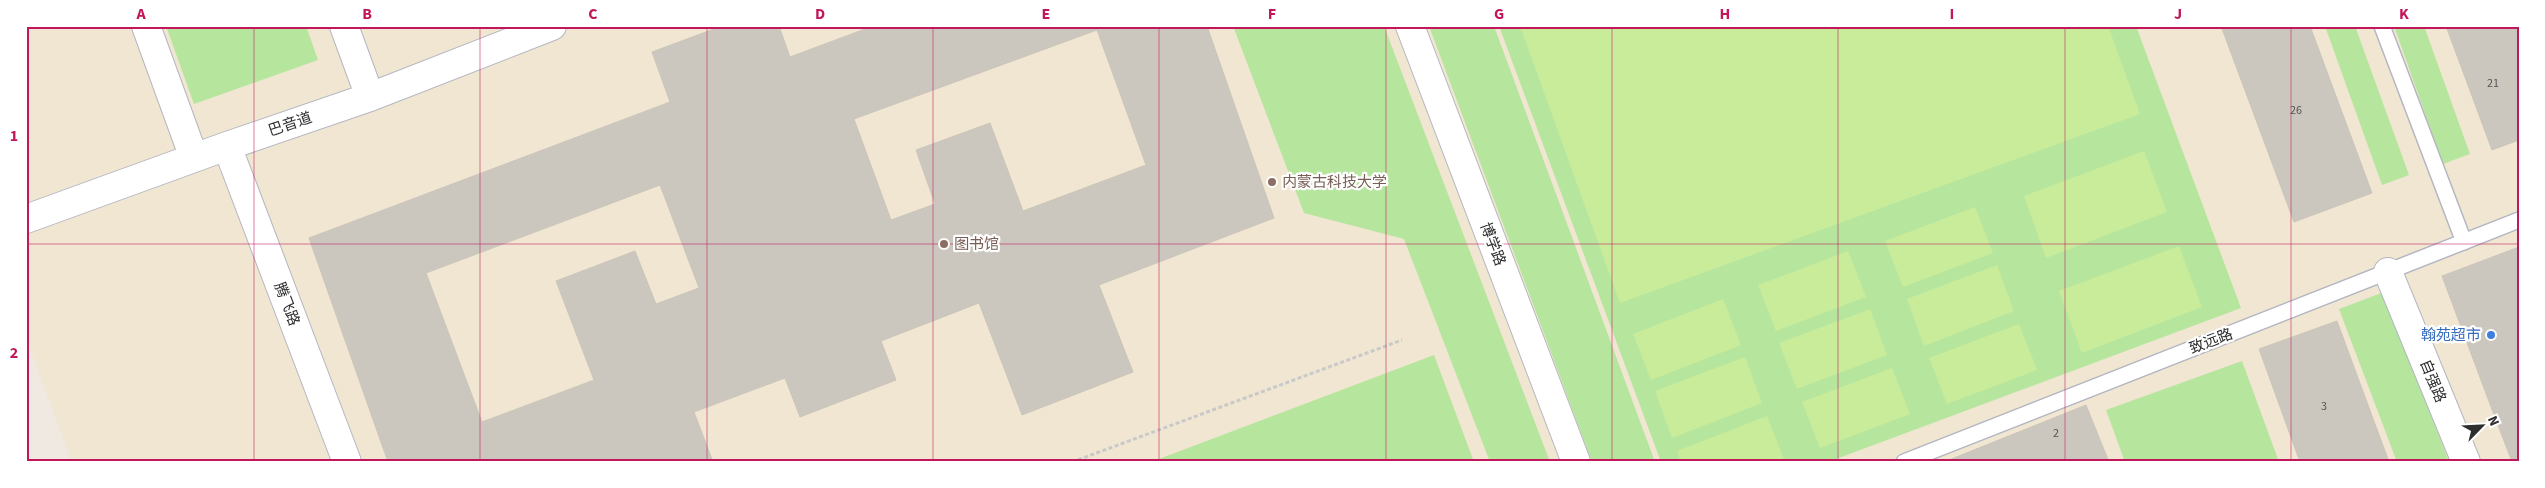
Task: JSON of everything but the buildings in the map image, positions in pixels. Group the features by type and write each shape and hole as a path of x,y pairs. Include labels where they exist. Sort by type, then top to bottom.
{"street":[{"path":"146,26 194,158"},
{"path":"344,26 370,97"},
{"name":"巴音道","path":"26,219 227,146 370,97 552,26"},
{"name":"博学路","path":"1410,26 1576,462"},
{"name":"腾飞路","path":"227,146 346,462"},
{"name":"自强路","path":"2388,272 2466,462"}],"lane":[{"path":"2382,26 2464,242"},
{"name":"致远路","path":"1904,462 2519,220"}],"path":[{"path":"1072,462 1402,340"}],"shaded area":[{"name":"内蒙古科技大学","path":"26,26 2519,26 2519,462 72,462 26,338"}],"green space":[{"path":"166,26 306,26 318,60 194,104"},
{"path":"1233,26 1384,26 1550,462 1490,462 1404,239 1304,213"},
{"path":"1429,26 1494,26 1655,462 1592,462"},
{"path":"1499,26 2136,26 2241,308 1828,462 1661,462"},
{"path":"1520,26 2108,26 2140,114 1620,303"},
{"path":"2325,26 2355,26 2409,175 2382,185"},
{"path":"2394,26 2424,26 2470,154 2443,164"},
{"path":"2144,151 2167,212 2046,258 2024,196"},
{"path":"1975,207 1993,253 1903,287 1885,241"},
{"path":"2179,246 2202,307 2082,353 2059,291"},
{"path":"1848,251 1866,297 1776,331 1758,285"},
{"path":"1997,265 2014,311 1924,346 1907,299"},
{"path":"2384,292 2449,462 2397,462 2339,309"},
{"path":"1723,299 1741,345 1651,380 1633,334"},
{"path":"1870,309 1887,355 1797,389 1779,343"},
{"path":"2019,324 2037,370 1947,404 1929,358"},
{"path":"1434,355 1474,462 1151,462"},
{"path":"1745,357 1762,403 1672,438 1655,391"},
{"path":"2242,361 2279,462 2125,462 2106,410"},
{"path":"1892,368 1910,414 1820,448 1802,402"},
{"path":"1767,416 1785,462 1681,462 1677,451"}],"place":[{"name":"内蒙古科技大学","path":"1272,182"},
{"name":"图书馆","path":"944,244"},
{"name":"翰苑超市","path":"2491,335"}]}
